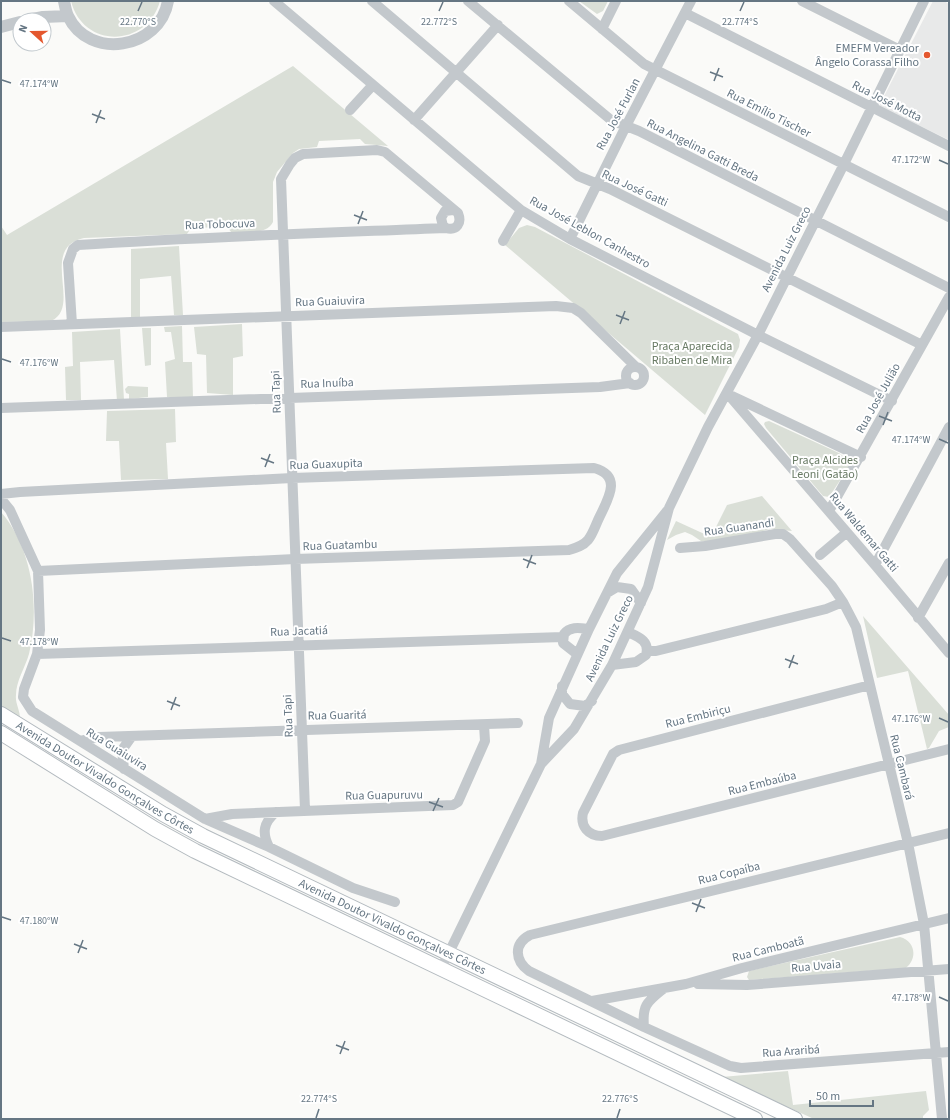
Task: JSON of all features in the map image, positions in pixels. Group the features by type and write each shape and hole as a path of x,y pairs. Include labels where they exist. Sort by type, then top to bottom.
{"main road":[{"name":"Avenida Doutor Vivaldo Gonçalves Côrtes","path":"1,714 163,814 203,836 795,1119"},
{"name":"Avenida Doutor Vivaldo Gonçalves Côrtes","path":"1,733 155,830 195,851 755,1119"}],"street":[{"path":"64,1 68,16 81,33 99,43 120,46 140,39 157,26 168,3"},
{"name":"Rua José Leblon Canhestro","path":"274,1 372,86 521,210 570,239 758,335 892,401"},
{"name":"Rua José Gatti","path":"372,1 578,176 922,345"},
{"name":"Rua Angelina Gatti Breda","path":"468,1 610,120 626,126 949,288"},
{"name":"Rua Emílio Tischer","path":"569,1 644,64 844,166 949,217"},
{"path":"602,29 616,1"},
{"name":"Rua José Furlan","path":"570,239 596,184 691,1"},
{"path":"802,1 900,50"},
{"name":"Avenida Luiz Greco","path":"541,764 574,729 612,666 648,587 669,508 844,166 924,1"},
{"name":"Rua José Motta","path":"685,13 949,146"},
{"path":"52,17 68,16"},
{"path":"1,28 12,25"},
{"path":"414,120 498,25"},
{"path":"350,110 372,86"},
{"name":"Rua Tapi","path":"305,810 288,398 281,179 295,158 303,154 377,150 385,152 453,210"},
{"path":"453,210 458,213 460,224 456,228 446,228 443,226 441,218 445,211 453,210"},
{"path":"503,241 521,210"},
{"name":"Rua Tobocuva","path":"72,324 68,263 73,249 78,245 173,239 446,228"},
{"name":"Rua José Julião","path":"829,511 861,457 949,297"},
{"name":"Rua Guaiuvira","path":"1,327 566,307 581,313 636,367"},
{"path":"939,316 949,322"},
{"path":"636,367 641,369 644,374 644,379 635,385 630,383 627,378 627,373 630,368 636,367"},
{"name":"Rua Inuíba","path":"1,408 600,388 630,383"},
{"path":"727,393 861,457"},
{"name":"Rua Waldemar Gatti","path":"727,393 949,653"},
{"path":"758,428 758,421 764,416 777,418"},
{"path":"875,565 949,427"},
{"name":"Rua Guaxupita","path":"1,494 292,478 594,468 603,470 609,476 612,483 611,493"},
{"name":"Rua Guatambu","path":"38,571 295,559 569,550 579,548 588,540 611,493"},
{"name":"Rua Guaiuvira","path":"1,499 10,510 38,571 40,630 36,654 24,689 26,705 32,711 206,819 269,847 353,888 395,902"},
{"name":"Avenida Luiz Greco","path":"441,969 541,764 550,718 562,686 589,629 617,573 669,508"},
{"path":"820,555 846,533"},
{"name":"Rua Guanandi","path":"680,548 705,546 775,534 783,534 790,539 843,602"},
{"path":"918,618 949,563"},
{"path":"607,593 617,587 631,589 641,604"},
{"path":"612,666 640,661 647,651 826,609 843,602"},
{"name":"Rua Cambará","path":"843,602 856,627 908,843 924,924 942,1119"},
{"path":"577,654 566,645 562,637 568,629 589,629"},
{"path":"628,632 643,639 647,651"},
{"name":"Rua Jacatiá","path":"36,654 299,644 562,637"},
{"name":"Rua Embiriçu","path":"584,828 582,823 584,813 613,754 619,750 870,685"},
{"path":"562,686 562,694 570,704 584,706 592,701"},
{"name":"Rua Guaritá","path":"80,741 99,737 302,729 518,723"},
{"name":"Rua Guapuruvu","path":"206,819 232,814 453,805 458,802 485,741 484,725"},
{"path":"124,768 122,750 132,736"},
{"name":"Rua Embaúba","path":"584,828 592,835 602,836 949,749"},
{"path":"269,847 265,839 264,831 270,817 276,812"},
{"name":"Rua Copaíba","path":"518,950 523,939 530,935 949,833"},
{"name":"Rua Camboatã","path":"592,1001 686,984 742,968 949,918"},
{"name":"Rua Araribá","path":"518,950 522,966 529,971 644,1027 730,1066 740,1068 949,1052"},
{"path":"742,968 746,985"},
{"name":"Rua Uvaia","path":"686,984 746,985 949,969"},
{"path":"644,1027 643,1016 646,1003 663,988"}],"shaded area":[{"name":"EMEFM Vereador Ângelo Corassa Filho","path":"933,1 944,1 949,4 949,140 879,106"}],"green space":[{"path":"71,1 160,1 153,16 142,28 129,34 115,37 101,34 88,28 78,17"},
{"path":"579,1 608,1 603,11 597,14"},
{"path":"293,66 388,146 365,144 360,139 319,141 317,147 299,149 293,153 277,172 273,182 273,222 266,229 261,231 232,233 227,227 191,228 187,234 84,238 71,244 64,253 62,265 63,304 60,314 51,321 1,322 1,226 7,235"},
{"name":"Praça Aparecida Ribaben de Mira","path":"527,225 535,227 738,334 740,340 739,347 705,415 505,245 519,228"},
{"path":"179,246 183,315 174,315 171,275 140,279 140,318 131,318 131,249"},
{"path":"242,324 243,356 233,358 233,395 207,393 206,355 197,354 194,327"},
{"path":"182,326 183,362 192,362 193,398 167,397 165,362 175,359 171,332 165,332 164,327"},
{"path":"142,328 151,328 151,365 145,366"},
{"path":"120,329 124,400 117,401 114,360 80,362 81,400 66,400 65,367 73,366 72,332"},
{"path":"128,386 148,387 148,397 129,399 129,394 126,393 125,389"},
{"path":"175,409 176,442 166,443 168,479 121,480 119,441 106,441 107,411"},
{"name":"Praça Alcides Leoni (Gatão)","path":"769,421 839,453 849,461 849,467 829,497 823,496 766,428 764,424 765,422"},
{"path":"762,496 792,531 771,529 710,544 685,532 667,540 676,521 711,537 727,505"},
{"path":"1,512 12,527 27,561 33,599 34,618 29,654 16,690 16,701 20,718 1,706"},
{"path":"863,616 949,715 949,727 939,731 927,749 908,671 877,678"},
{"path":"900,937 909,942 913,950 912,960 906,968 749,980 747,977 749,971"},
{"path":"788,1071 793,1105 926,1091 929,1110 923,1116 923,1119 814,1119 722,1077"}],"place":[{"name":"EMEFM Vereador Ângelo Corassa Filho","path":"927,55"}]}
